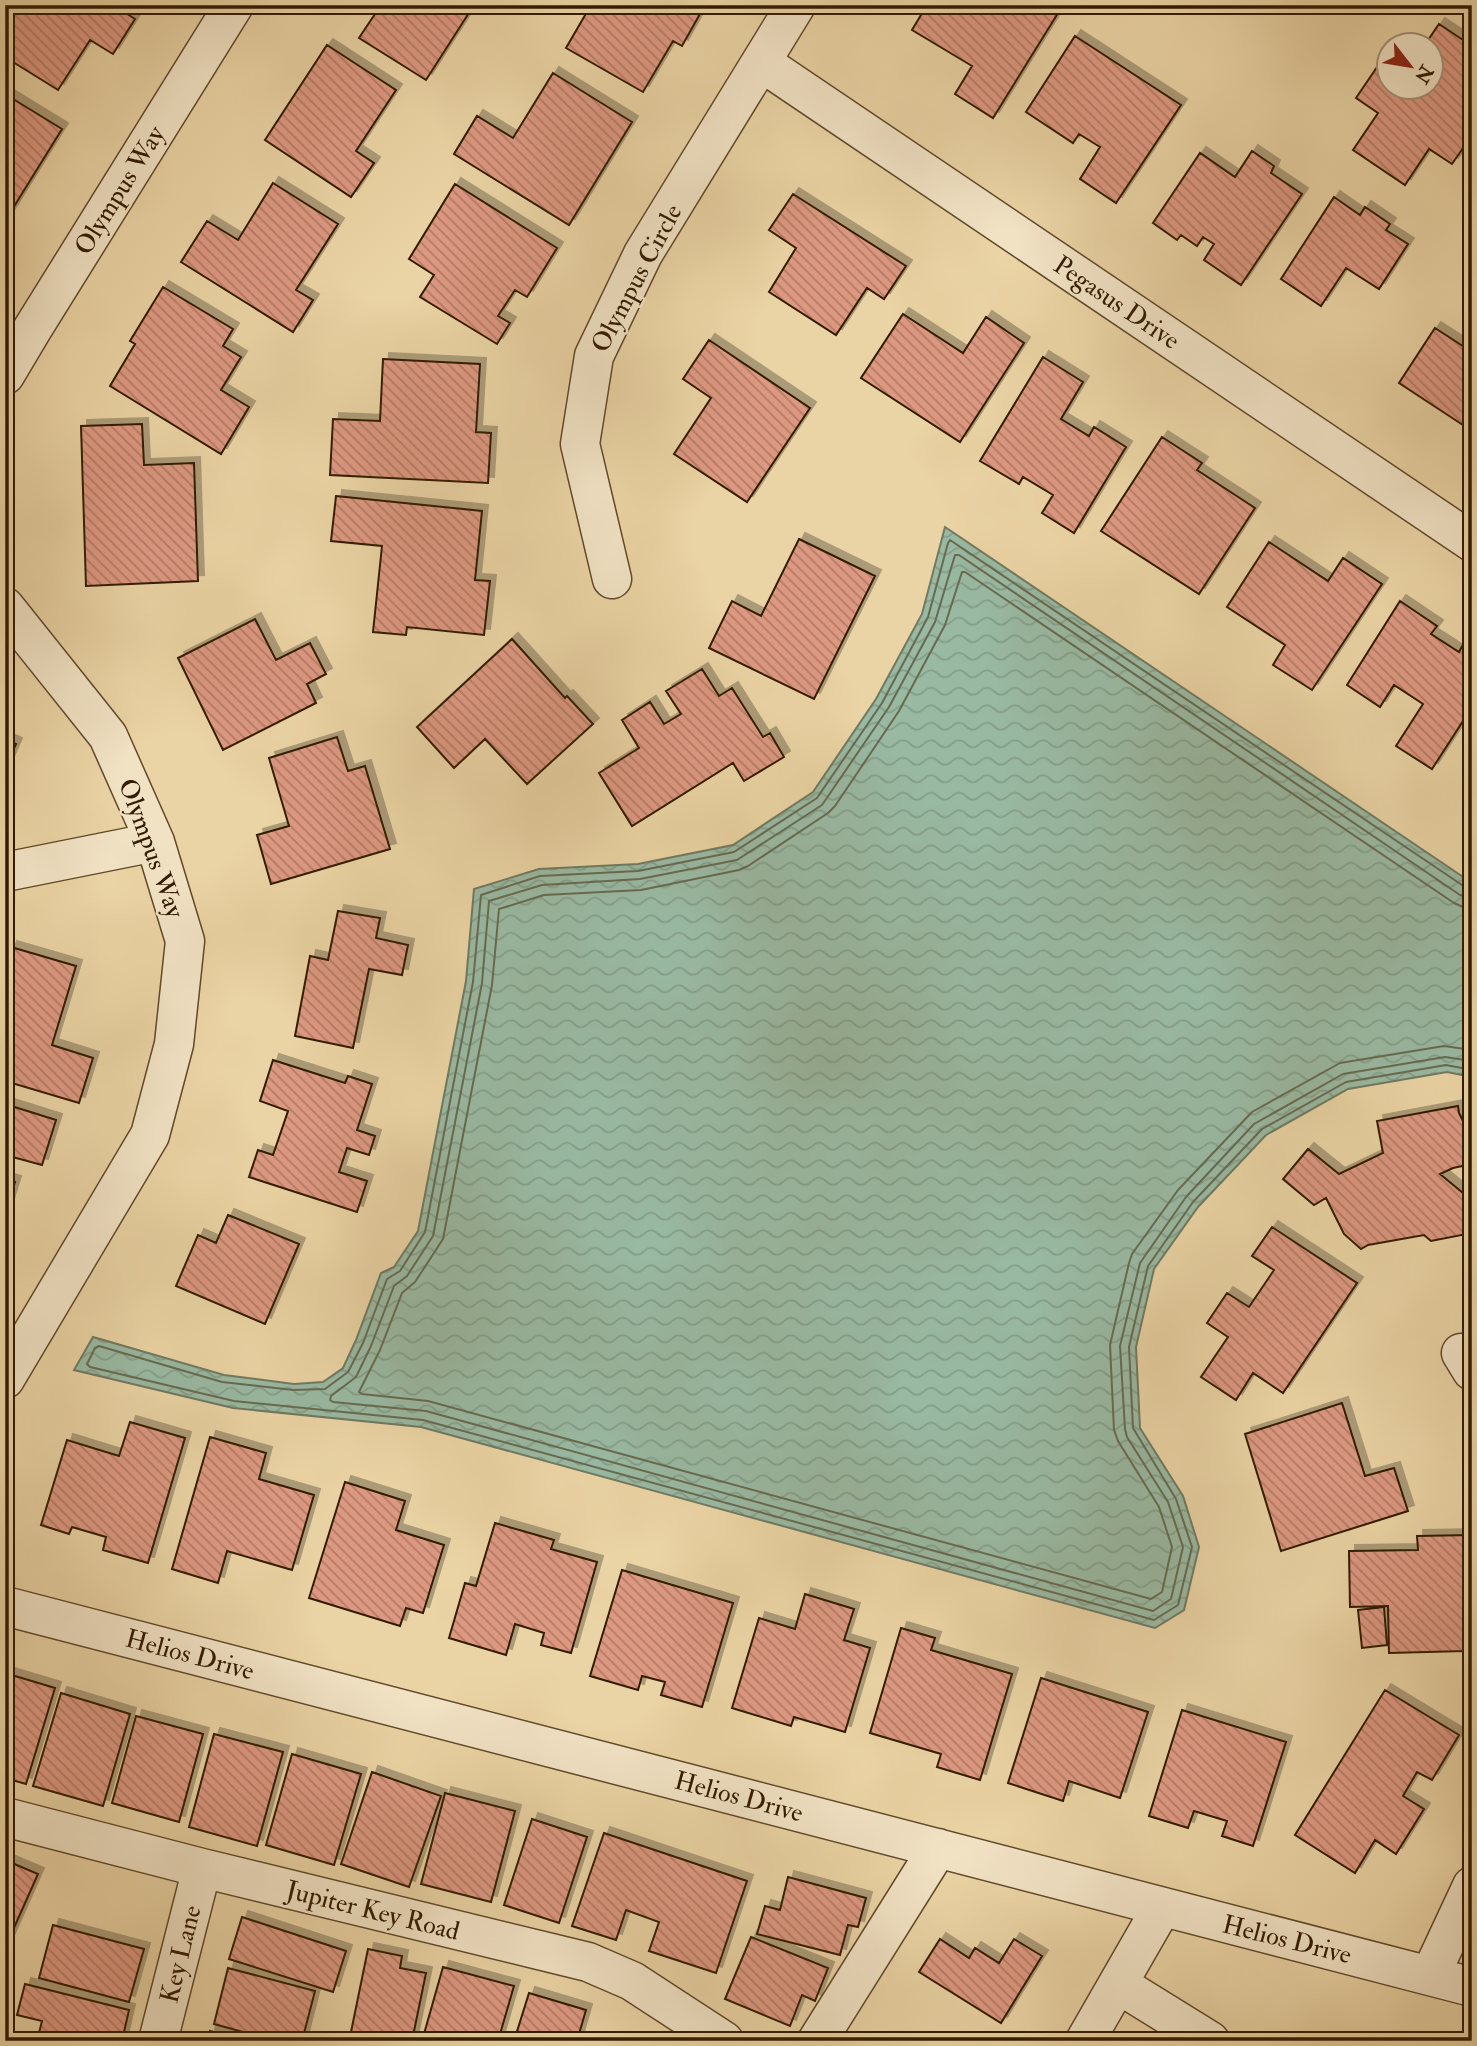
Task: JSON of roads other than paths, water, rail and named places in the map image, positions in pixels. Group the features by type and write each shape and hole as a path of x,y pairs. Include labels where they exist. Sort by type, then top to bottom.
{"street":[{"name":"Olympus Way","path":"5,375 233,5"},
{"name":"Olympus Circle","path":"612,579 580,444 594,355 643,254 796,5"},
{"name":"Pegasus Drive","path":"761,62 1472,542"},
{"name":"Olympus Way","path":"5,607 108,736 155,842 185,941 174,1044 150,1135 5,1379"},
{"path":"5,872 155,842"},
{"name":"Helios Drive","path":"5,1606 1472,1987"},
{"name":"Jupiter Key Road","path":"5,1816 202,1868 588,1962 632,1981 724,2041"},
{"path":"817,2041 938,1848"},
{"name":"Key Lane","path":"158,2041 202,1868"},
{"path":"1430,1976 1472,1886"},
{"path":"1085,2041 1162,1907"},
{"path":"1118,1984 1210,2041"}],"water":[{"path":"945,527 1472,883 1472,1077 1447,1072 1348,1089 1266,1135 1198,1207 1154,1269 1136,1347 1140,1428 1183,1496 1199,1547 1184,1610 1155,1628 421,1427 233,1408 74,1370 93,1337 224,1375 294,1384 323,1382 343,1368 381,1273 394,1267 418,1231 466,981 474,889 539,869 638,864 733,845 813,792 876,699 922,614"}]}
